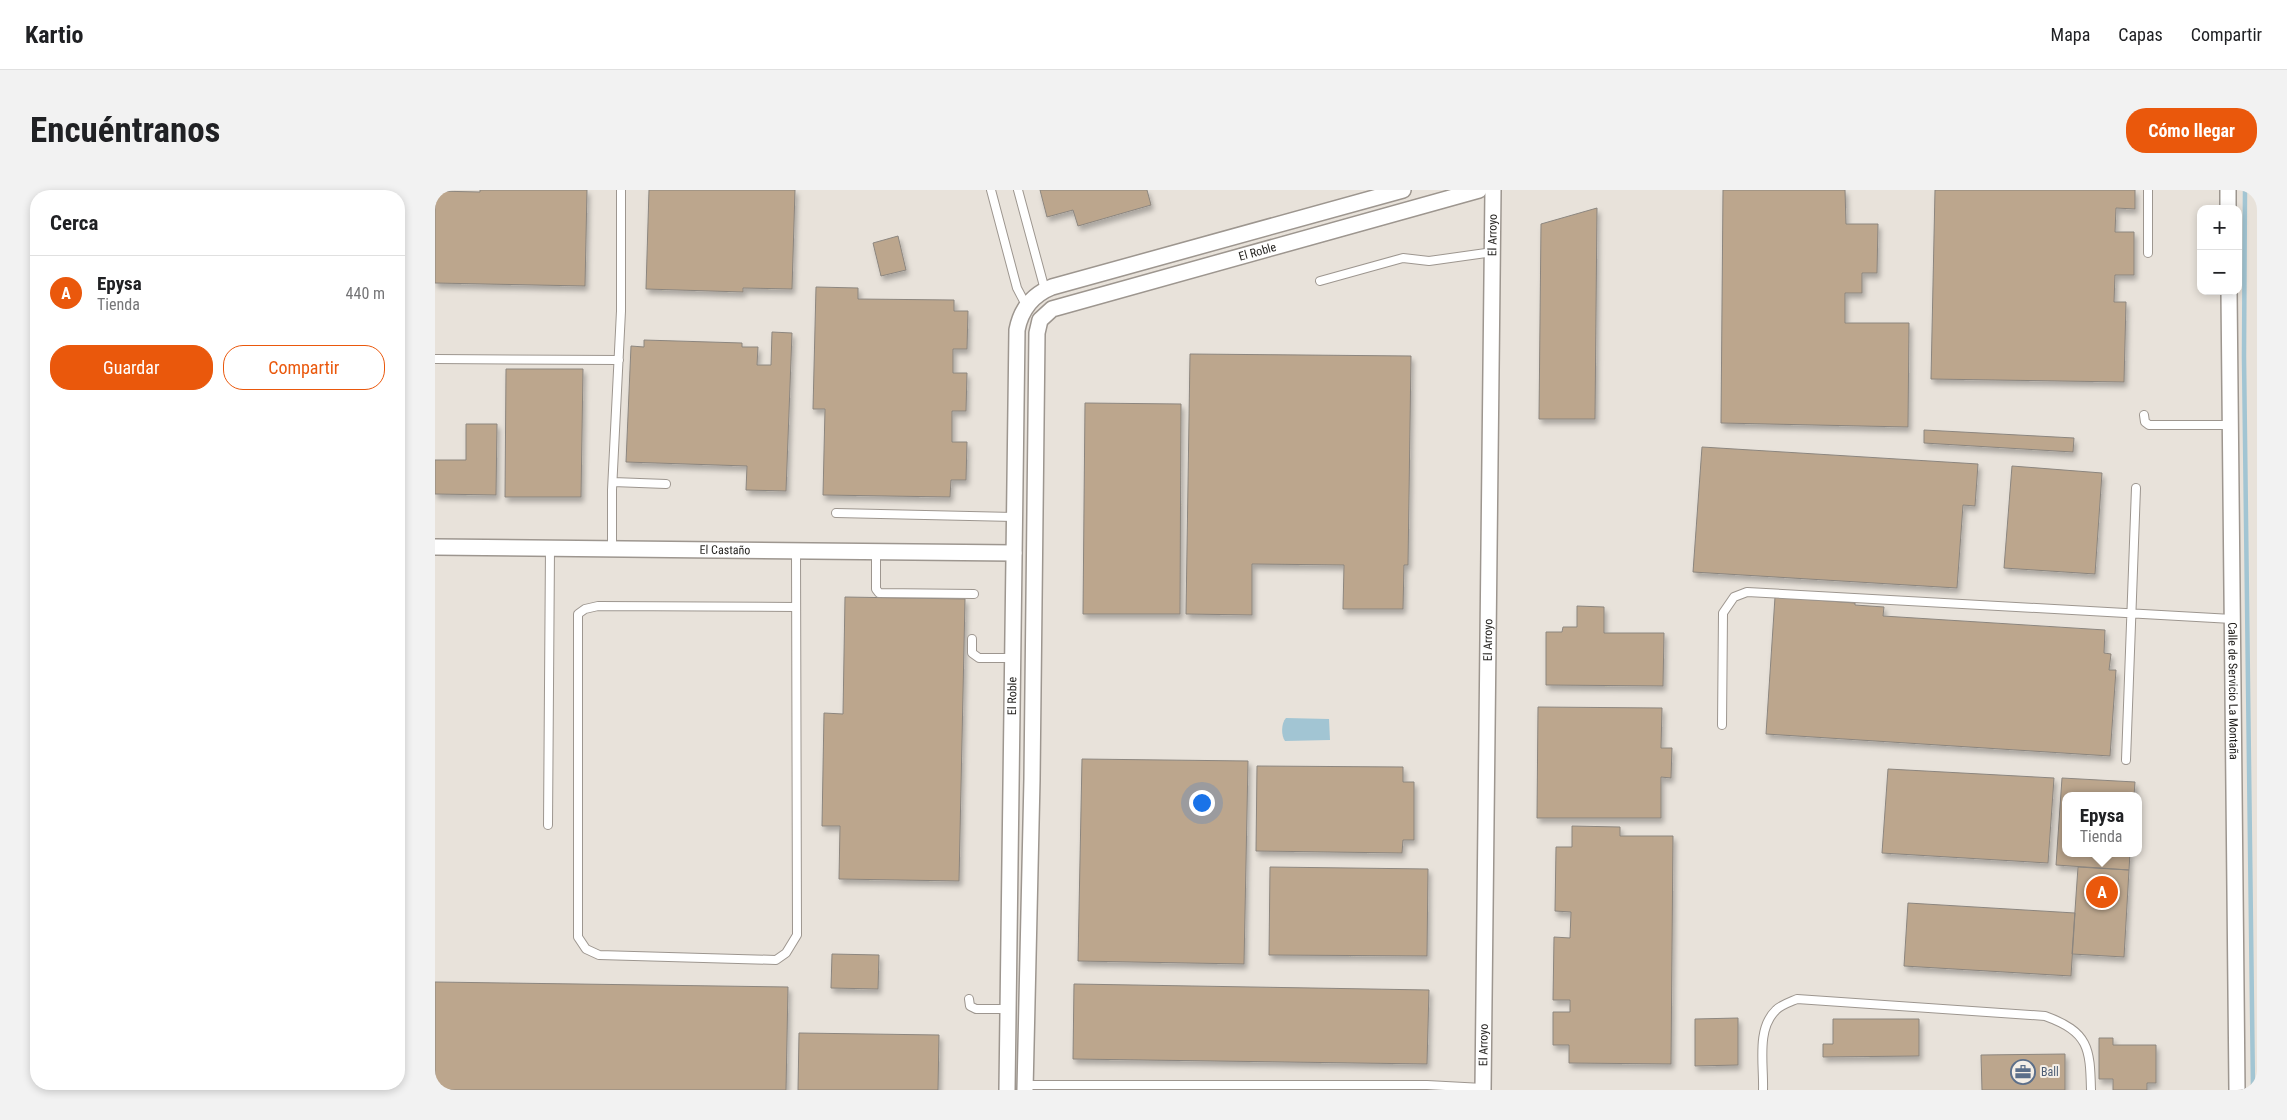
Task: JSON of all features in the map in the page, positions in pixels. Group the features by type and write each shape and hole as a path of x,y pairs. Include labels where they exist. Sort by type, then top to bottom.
{"street":[{"name":"El Roble","path":"1007,1090 1017,330 1026,305 1045,290 1403,190"},
{"name":"El Roble","path":"1025,1087 1032,779 1037,333 1040,320 1052,309 1479,190"},
{"name":"El Arroyo","path":"1483,1089 1493,190"},
{"path":"2227,190 2228,205"},
{"name":"Calle de Servicio La Montaña","path":"2229,295 2237,1090"},
{"path":"1026,305 1040,320"},
{"name":"El Castaño","path":"435,547 1014,553"},
{"path":"1012,779 1032,779"}],"lane":[{"path":"612,549 613,482 621,310 621,190"},
{"path":"991,190 1017,288 1026,305"},
{"path":"1018,190 1045,290"},
{"path":"2148,190 2148,253"},
{"path":"1320,281 1403,258 1429,261 1493,252"},
{"path":"435,359 619,360"},
{"path":"2144,415 2145,422 2149,425 2231,425"},
{"path":"613,482 666,484"},
{"path":"2127,760 2136,488"},
{"path":"836,513 1014,517"},
{"path":"548,826 550,548"},
{"path":"796,550 797,935 786,953 776,960 599,955 586,949 578,937 578,614 585,608 598,606 796,608"},
{"path":"876,551 876,589 879,593 974,594"},
{"path":"1722,725 1723,613 1735,597 1747,592 2232,619"},
{"path":"972,639 972,653 979,658 1013,658"},
{"path":"969,999 970,1006 976,1008 1008,1009"},
{"path":"1763,1090 1763,1034 1768,1021 1776,1010 1797,999 2045,1016 2073,1029 2083,1040 2091,1056 2091,1090"},
{"path":"1025,1087 1427,1085 1483,1089"}],"water":[{"path":"1286,718 1329,719 1330,740 1285,741 1282,730"}],"building":[{"path":"480,190 587,190 585,286 435,283 435,191 480,192"},
{"path":"649,190 795,190 792,289 743,288 743,292 646,289"},
{"path":"1040,190 1147,190 1151,205 1078,226 1073,210 1047,217"},
{"path":"1723,190 1845,190 1846,224 1878,224 1877,273 1862,273 1862,293 1845,293 1845,323 1909,323 1908,427 1721,423"},
{"path":"1935,190 2135,190 2135,209 2116,208 2115,232 2134,232 2134,275 2115,275 2114,302 2126,302 2124,382 1931,379"},
{"path":"1597,208 1595,419 1539,419 1541,224"},
{"path":"898,236 906,270 881,276 873,243"},
{"path":"816,287 858,288 858,299 954,300 954,311 968,311 967,349 953,349 953,373 967,373 966,411 952,411 952,442 967,442 966,480 951,480 950,497 823,495 825,409 813,409"},
{"path":"772,332 792,333 786,491 746,490 747,466 626,462 631,346 644,347 644,340 742,343 742,347 758,347 757,365 771,365"},
{"path":"1190,354 1411,356 1408,565 1404,565 1403,609 1343,609 1344,565 1252,564 1252,615 1186,614"},
{"path":"506,369 583,369 581,497 505,497"},
{"path":"1085,403 1181,404 1180,614 1083,614"},
{"path":"466,424 497,424 496,495 435,494 435,460 466,460"},
{"path":"1924,430 2074,438 2073,452 1924,443"},
{"path":"1702,447 1978,464 1975,506 1963,505 1957,588 1693,572"},
{"path":"2012,466 2102,473 2095,574 2004,568"},
{"path":"845,597 965,599 959,881 839,879 840,826 822,826 824,713 843,714"},
{"path":"1775,597 1884,607 1883,616 2105,630 2104,653 2111,654 2109,670 2116,670 2110,756 1766,734"},
{"path":"1577,606 1604,607 1604,633 1664,633 1663,686 1546,685 1546,632 1562,632 1563,627 1577,627"},
{"path":"1538,707 1662,708 1661,748 1672,748 1671,778 1661,777 1661,818 1537,818"},
{"path":"1082,759 1248,761 1244,964 1078,961"},
{"path":"1257,766 1403,767 1403,782 1414,782 1414,840 1403,840 1402,853 1256,851"},
{"path":"1888,769 2054,778 2048,863 1882,853"},
{"path":"2062,778 2135,782 2134,792 2062,792 2062,857 2130,857 2129,870 2056,865"},
{"path":"1572,826 1620,827 1620,836 1673,836 1671,1064 1569,1063 1569,1045 1553,1045 1553,1012 1570,1012 1570,1000 1553,1000 1554,937 1570,938 1571,912 1555,911 1556,847 1572,847"},
{"path":"1270,867 1428,869 1427,956 1269,955"},
{"path":"2078,867 2129,870 2124,957 2072,954"},
{"path":"1908,903 2075,913 2071,976 1904,966"},
{"path":"832,954 879,955 878,989 831,988"},
{"path":"435,982 788,987 786,1090 435,1090"},
{"path":"1074,984 1429,990 1427,1064 1073,1059"},
{"path":"1738,1018 1738,1065 1695,1066 1695,1019"},
{"path":"1833,1019 1919,1019 1919,1056 1823,1057 1823,1044 1833,1044"},
{"path":"799,1033 939,1035 938,1090 798,1090"},
{"path":"2099,1038 2113,1038 2113,1045 2156,1045 2156,1083 2147,1083 2147,1090 2113,1090 2113,1079 2099,1079"},
{"name":"Ball","path":"2065,1054 2065,1090 1982,1090 1981,1055"}],"waterway":[{"path":"2245,190 2244,357 2253,1090"}],"place":[{"name":"Epysa","path":"2102,892"},
{"name":"Ball","path":"2023,1072"}]}
